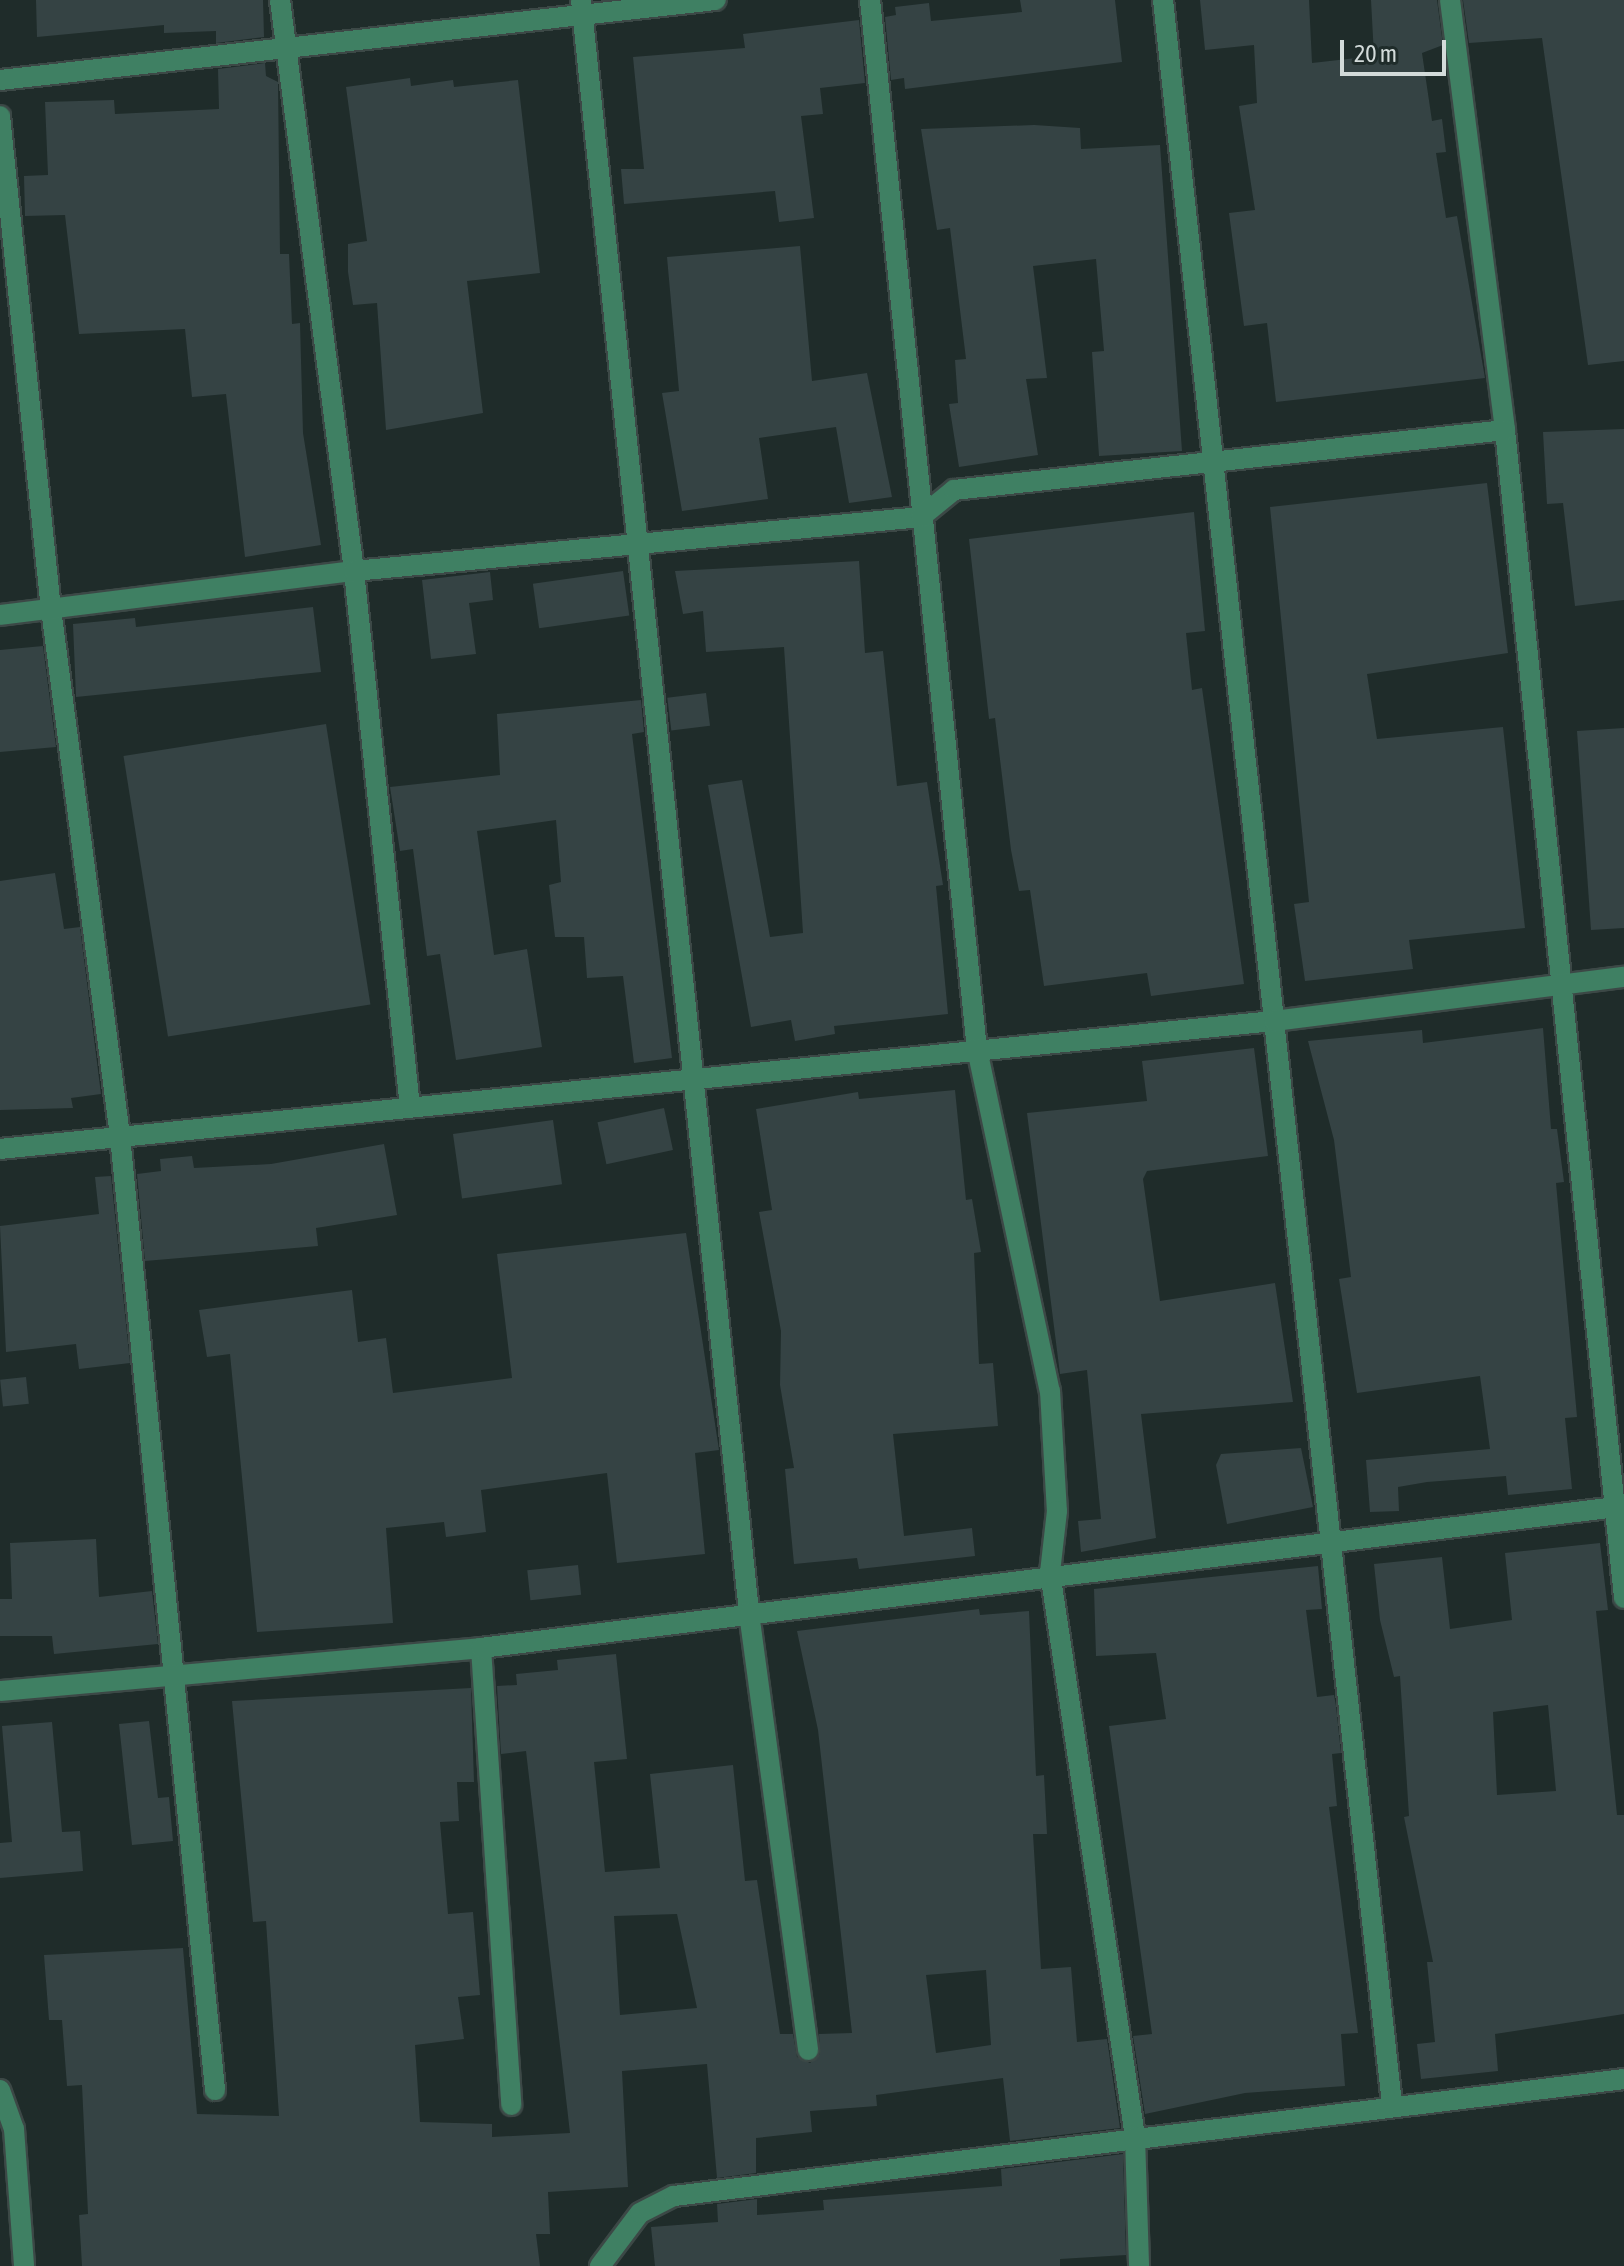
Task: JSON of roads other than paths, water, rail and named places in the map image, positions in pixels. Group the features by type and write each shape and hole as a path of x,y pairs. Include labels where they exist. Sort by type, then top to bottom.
{"street":[{"path":"280,0 354,571 410,1107"},
{"path":"0,80 582,7 716,0"},
{"path":"870,0 977,1049 1050,1391 1057,1511 1050,1572 1135,2137 1139,2266"},
{"path":"1163,0 1210,467 1392,2104"},
{"path":"1450,0 1505,430 1559,983 1619,1506 1624,1598"},
{"path":"582,7 636,543 696,1077 749,1613 808,2050"},
{"path":"0,116 51,609 120,1136 215,2090"},
{"path":"0,615 354,571 921,517 954,490 1210,467 1505,430"},
{"path":"0,1149 1274,1021 1624,977"},
{"path":"0,1691 481,1648 1050,1572 1332,1545 1619,1506"},
{"path":"481,1648 511,2105"},
{"path":"602,2265 640,2213 674,2196 1392,2104 1624,2079"},
{"path":"0,2090 14,2129 24,2266"}]}
